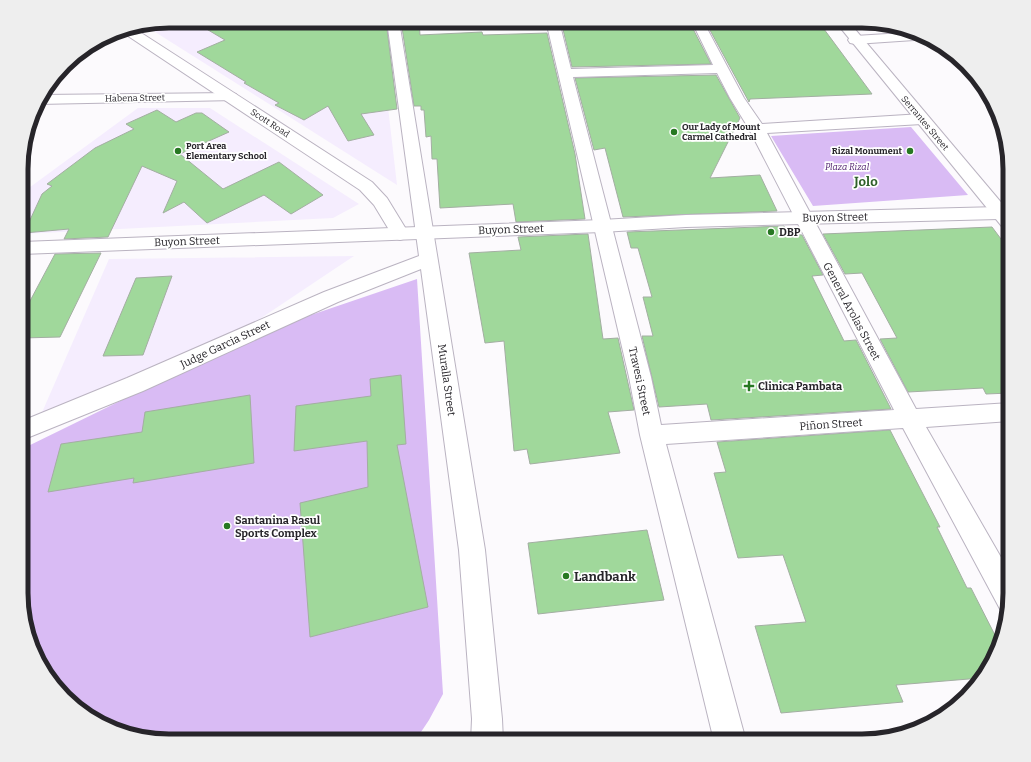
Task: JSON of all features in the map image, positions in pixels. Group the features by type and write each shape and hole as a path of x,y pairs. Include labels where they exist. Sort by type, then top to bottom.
{"street":[{"name":"Muralla Street","path":"395,28 424,233 472,550 487,734"},
{"name":"Travesi Street","path":"554,28 640,377 652,435 728,734"},
{"name":"General Arolas Street","path":"702,28 910,419 1003,587"},
{"name":"Serrantes Street","path":"846,28 1003,217"},
{"name":"Scott Road","path":"132,33 366,186 381,202 400,234"},
{"path":"855,40 911,37"},
{"path":"566,73 723,69"},
{"name":"Habena Street","path":"47,100 231,97"},
{"path":"757,130 922,119"},
{"name":"Buyon Street","path":"28,248 602,226 686,221 802,218 1003,219"},
{"name":"Judge Garcia Street","path":"28,429 171,369 344,291 394,271 428,260"},
{"name":"Piñon Street","path":"652,435 1003,412"}],"shaded area":[{"path":"379,28 397,185 151,29"},
{"name":"Port Area Elementary School","path":"138,108 210,108 359,204 333,218 28,234 28,189"},
{"path":"354,256 252,324 40,417 109,259"}],"green space":[{"name":"Plaza Rizal","path":"911,127 968,195 813,206 771,136"},
{"name":"Santanina Rasul Sports Complex","path":"417,279 443,694 420,734 160,734 124,727 99,715 83,705 69,693 57,679 47,663 35,638 28,602 28,446 261,332"}],"building":[{"path":"205,28 387,28 397,109 361,114 374,135 348,141 328,106 304,120 275,105 279,103 244,83 246,82 197,52 225,40"},
{"path":"402,28 420,28 420,35 482,32 483,35 547,33 575,154 585,219 516,222 513,204 440,208 437,159 432,159 431,136 426,137 424,110 421,110 421,106 414,106"},
{"path":"563,28 693,28 711,64 572,67"},
{"path":"709,28 823,28 872,94 750,99 749,102"},
{"path":"716,75 740,118 710,178 760,175 777,211 623,217 605,148 594,150 575,78"},
{"path":"157,110 176,122 196,113 202,113 229,132 180,154 223,189 279,162 323,195 291,214 264,195 207,223 184,202 163,213 177,181 142,166 108,237 64,239 69,229 28,233 28,224 42,194 52,186 47,184 95,148 134,129 126,124"},
{"path":"784,226 788,234 802,235 823,275 812,276 844,341 856,340 891,409 711,420 707,404 659,407 642,336 653,336 643,297 652,297 638,248 631,248 627,232"},
{"path":"992,227 1003,242 1003,393 986,394 983,388 908,392 880,339 897,338 862,273 845,274 823,234"},
{"path":"588,234 603,339 618,338 634,410 608,412 620,453 530,464 527,449 514,451 504,341 485,343 469,253 521,250 518,237"},
{"path":"101,253 60,337 28,338 28,305 55,254"},
{"path":"172,276 143,355 103,356 136,278"},
{"path":"401,375 406,444 397,445 428,607 310,637 300,503 368,487 367,441 294,451 296,406 371,396 370,379"},
{"path":"250,395 254,463 133,483 134,478 48,492 61,444 142,432 145,412"},
{"path":"890,430 940,527 937,527 967,588 971,588 996,637 984,663 974,679 896,685 903,702 781,713 755,626 806,622 783,555 738,558 714,473 726,472 717,442"},
{"path":"647,530 664,600 538,614 528,543"}],"place":[{"name":"Our Lady of Mount Carmel Cathedral","path":"674,132"},
{"name":"Port Area Elementary School","path":"178,151"},
{"name":"Rizal Monument","path":"910,151"},
{"name":"DBP","path":"771,232"},
{"name":"Clinica Pambata","path":"749,386"},
{"name":"Santanina Rasul Sports Complex","path":"227,526"},
{"name":"Landbank","path":"566,576"}],"district":[{"name":"Jolo","path":"866,181"}]}
